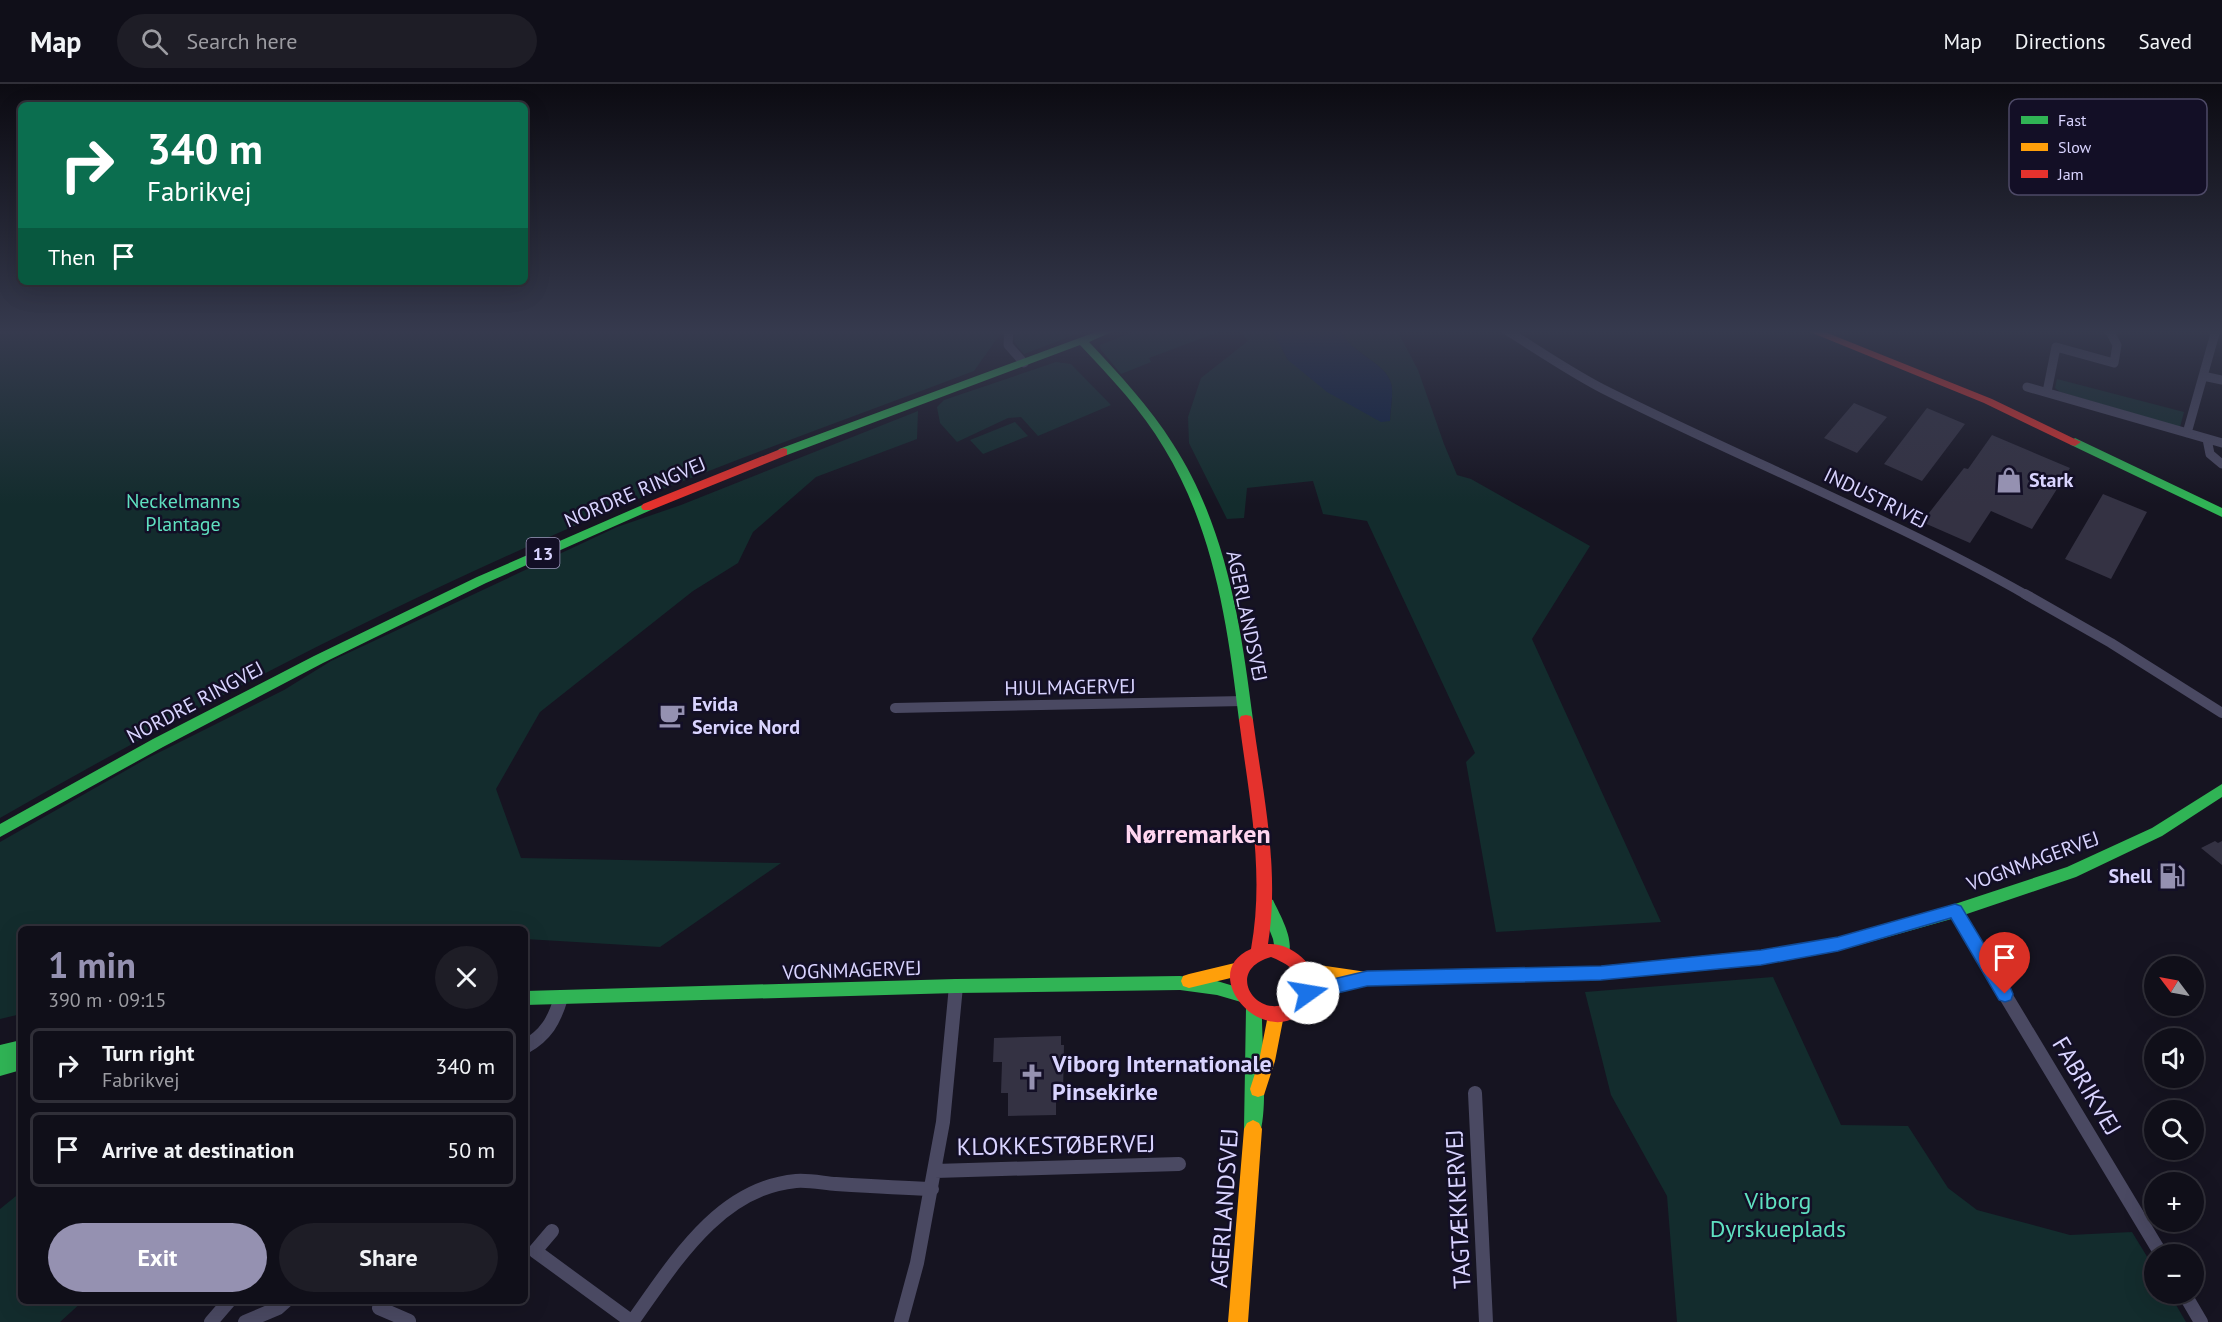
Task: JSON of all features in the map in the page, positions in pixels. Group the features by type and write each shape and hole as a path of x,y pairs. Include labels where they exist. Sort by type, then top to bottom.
{"street":[{"name":"NORDRE RINGVEJ","path":"0,831 239,700 515,565 712,480 958,388"},
{"name":"AGERLANDSVEJ","path":"1123,388 1150,418 1180,465 1218,559 1231,610 1267,902 1281,939 1282,951"},
{"name":"INDUSTRIVEJ","path":"1601,388 1869,514 1988,573 2111,643 2222,713"},
{"path":"1955,388 1988,401 2222,513"},
{"path":"2030,388 2222,443"},
{"path":"2047,392 2048,388"},
{"path":"2187,433 2200,388"},
{"path":"2207,439 2207,451 2210,457 2222,464"},
{"path":"2117,462 2222,521"},
{"name":"HJULMAGERVEJ","path":"895,708 1244,701"},
{"name":"VOGNMAGERVEJ","path":"2202,801 2222,784"},
{"name":"VOGNMAGERVEJ","path":"1305,970 1367,979 1601,973 1761,957 1838,944 1955,910 2071,872 2157,831 2222,790"},
{"name":"AGERLANDSVEJ","path":"1259,951 1267,902"},
{"name":"FABRIKVEJ","path":"1955,910 2155,1244"},
{"path":"1259,951 1282,951 1294,958 1305,970 1308,993 1297,1008 1276,1015 1254,1008 1241,994 1238,977 1239,969 1251,955 1259,951"},
{"name":"VOGNMAGERVEJ","path":"1180,983 1239,969"},
{"name":"VOGNMAGERVEJ","path":"1308,993 1367,979"},
{"name":"VOGNMAGERVEJ","path":"528,998 956,986 1180,983 1241,994"},
{"name":"KLOKKESTØBERVEJ","path":"901,1322 917,1263 935,1171 943,1122 956,986"},
{"path":"528,1045 543,1036 555,1021 561,998"},
{"name":"AGERLANDSVEJ","path":"1238,1322 1255,1097 1252,1061 1254,1008"},
{"name":"AGERLANDSVEJ","path":"1255,1097 1267,1061 1276,1015"},
{"path":"0,1053 18,1049"},
{"path":"0,1068 18,1063"},
{"name":"TAGTÆKKERVEJ","path":"1475,1093 1486,1322"},
{"name":"KLOKKESTØBERVEJ","path":"935,1171 1179,1164"},
{"path":"552,1231 535,1251 632,1322 679,1259 710,1223 735,1204 767,1187 794,1181 932,1189"},
{"path":"211,1322 227,1304"},
{"path":"245,1322 282,1304"},
{"path":"382,1304 379,1308 409,1322"},
{"path":"2190,1304 2201,1322"}],"green space":[{"name":"Neckelmanns Plantage","path":"0,388 929,388 626,504 466,575 230,691 0,818"},
{"path":"980,388 1094,388 1111,405 1038,436 1021,417 1008,418 957,442 940,423 937,407 944,400"},
{"path":"1198,388 1334,388 1390,421 1392,388 1424,388 1457,475 1471,479 1590,546 1532,639 1661,922 1496,932 1466,762 1475,753 1367,521 1323,514 1313,481 1247,488 1244,518 1227,519 1189,443 1188,417"},
{"path":"2055,388 2091,388 2184,412 2180,427 2060,392"},
{"path":"918,411 917,439 816,477 753,532 738,563 693,591 540,712 496,789 521,858 781,863 660,947 528,939 528,926 18,926 18,1015 0,1019 0,842 146,759 284,690 331,661 617,527 681,505"},
{"path":"1015,422 1028,436 983,454 970,440"},
{"name":"Viborg Dyrskueplads","path":"1773,977 1841,1125 1908,1126 1948,1188 1977,1210 2070,1235 2132,1232 2144,1252 2144,1304 2175,1304 2186,1322 1677,1322 1667,1196 1611,1095 1585,992"},
{"path":"18,1194 18,1304 80,1304 60,1322 0,1322 0,1209"}],"water":[{"path":"1322,388 1392,388 1390,421 1381,422"}],"building":[{"path":"1854,403 1887,417 1857,453 1824,438"},
{"path":"1927,408 1965,424 1922,481 1884,464"},
{"name":"Stark","path":"1992,435 2070,468 2032,529 1991,511 1970,543 1922,522 1964,468 1968,469"},
{"name":"Stark","path":"2103,494 2147,512 2111,579 2065,559"},
{"path":"2215,841 2218,843 2222,841 2222,865 2201,848"},
{"name":"Shell","path":"2171,866 2187,883 2173,886 2157,869"},
{"name":"Viborg Internationale Pinsekirke","path":"1061,1036 1061,1045 1064,1045 1063,1094 1056,1094 1056,1115 1008,1116 1008,1093 1001,1093 1002,1062 993,1062 994,1038"}],"traffic: fast":[{"path":"783,452 956,388"},
{"path":"1124,388 1169,446 1187,477 1201,510 1223,578 1246,720"},
{"path":"2075,442 2222,513"},
{"path":"0,831 158,743 319,659 481,580 647,507"},
{"path":"1641,969 1761,957 1838,944 1955,911 2071,872 2157,832 2222,790"},
{"path":"1268,905 1281,939 1282,951"},
{"path":"1308,993 1361,980"},
{"path":"528,998 956,986 1180,983 1217,988 1241,995"},
{"path":"1253,1129 1254,1008"},
{"path":"0,1053 18,1049"},
{"path":"0,1068 18,1063"}],"traffic: slow":[{"path":"1189,981 1239,969"},
{"path":"1305,970 1367,979 1601,973 1641,969"},
{"path":"1258,1089 1267,1061 1276,1015"},
{"path":"1238,1322 1253,1129"}],"traffic: jam":[{"path":"1955,388 2075,442"},
{"path":"647,507 783,452"},
{"path":"1246,720 1265,865 1264,923 1259,951"},
{"path":"1271,950 1288,957 1303,969 1310,985 1302,1002 1289,1012 1275,1015 1262,1012 1250,1004 1242,994 1238,982 1240,969 1249,958 1271,950"}],"place":[{"name":"Stark","path":"2009,480"},
{"name":"Evida Service Nord","path":"672,715"},
{"name":"Shell","path":"2172,876"},
{"name":"Viborg Internationale Pinsekirke","path":"1032,1077"}],"district":[{"name":"Nørremarken","path":"1198,833"}],"route":[{"path":"1308,993 1367,979 1601,973 1761,957 1838,944 1955,910 2005,994"}]}
